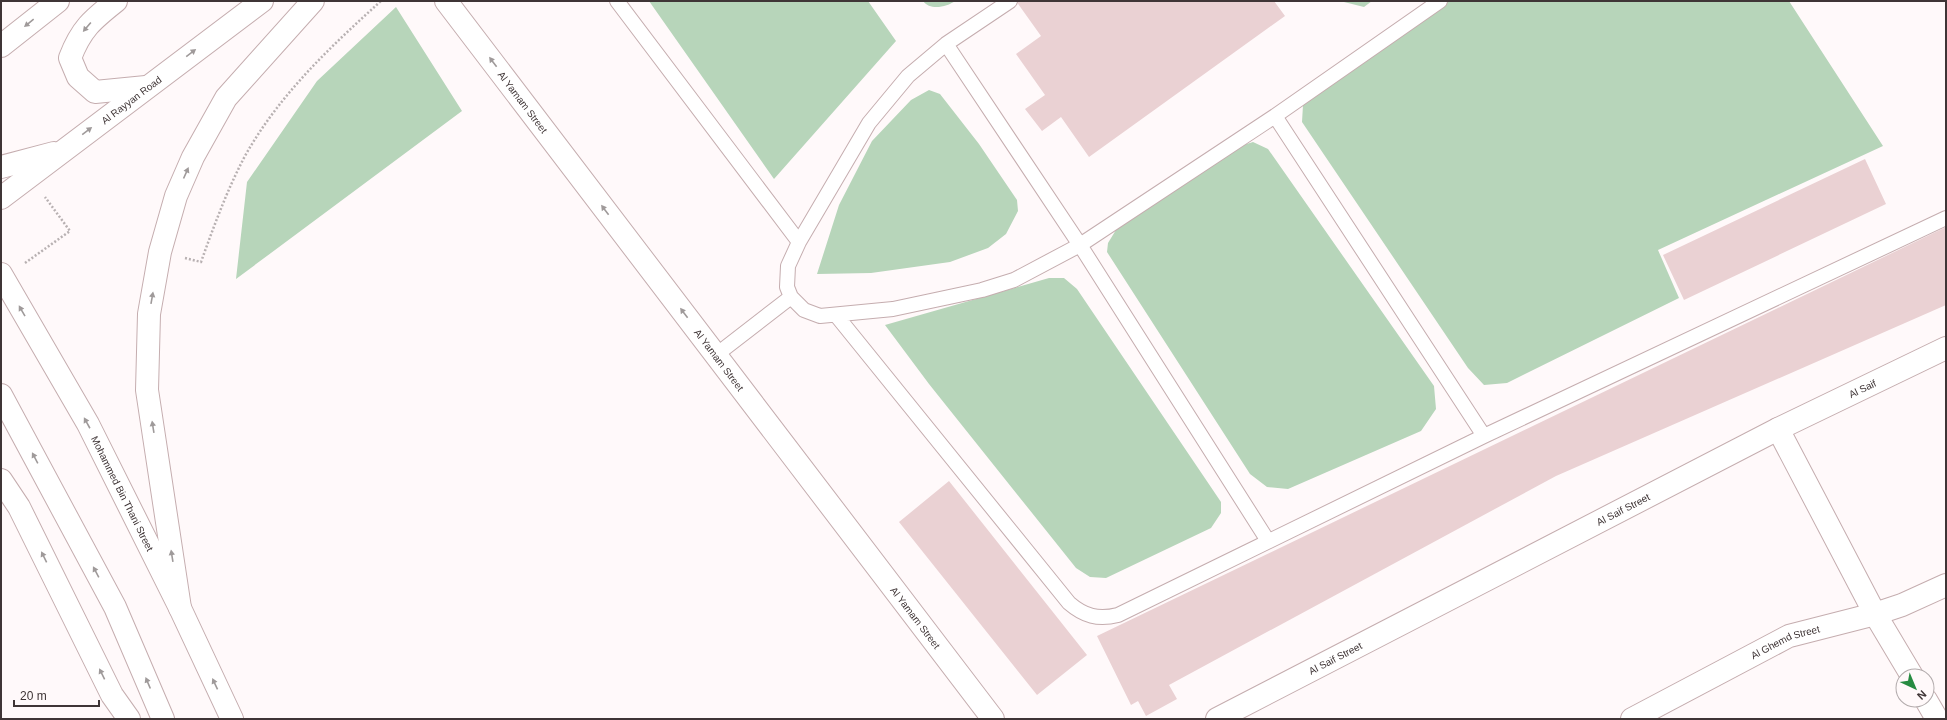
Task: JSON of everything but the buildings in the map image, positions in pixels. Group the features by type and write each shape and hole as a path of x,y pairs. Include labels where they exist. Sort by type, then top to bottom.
{"main road":[{"path":"1,46 58,1"},
{"path":"116,1 94,18 77,39 70,58 78,77 95,92 146,87"},
{"name":"Al Rayyan Road","path":"1,198 146,87 262,1"},
{"path":"180,608 147,390 149,314 160,252 178,190 193,157 226,98 313,1"},
{"name":"Al Yamam Street","path":"446,1 993,719"},
{"path":"1,167 61,152"},
{"name":"Mohammed Bin Thani Street","path":"2,276 88,424 180,608 232,719"},
{"name":"Al Saif","path":"1778,429 1946,348"},
{"path":"1,395 115,607 163,719"},
{"path":"1778,429 1875,614 1907,668"},
{"name":"Al Saif Street","path":"1217,719 1778,429"},
{"path":"1,480 19,507 112,695 129,719"},
{"name":"Al Ghemd Street","path":"1632,719 1789,636 1875,614 1902,605 1946,585"},
{"path":"1931,708 1937,719"}],"lane":[{"path":"617,1 799,242"},
{"path":"1010,1 946,44 908,76 869,123 799,242 788,266 786,276 791,297 804,310 820,316 892,309 982,290 1014,280 1080,245 1275,116 1440,1"},
{"path":"946,44 1080,245 1268,541"},
{"path":"1275,116 1484,436"},
{"path":"836,315 1069,603 1086,615 1096,618 1118,615 1484,436 1946,218"},
{"path":"716,356 791,297"}],"path":[{"path":"201,262 217,215 246,156 272,114 299,80 342,35 381,1"},
{"path":"2,276 70,231 30,175"}],"green space":[{"path":"649,1 868,1 896,41 774,179"},
{"path":"923,1 955,1 948,5 934,7"},
{"path":"1340,1 1372,1 1364,7"},
{"path":"1445,1 1789,1 1883,146 1658,250 1679,298 1507,383 1484,385 1468,368 1302,122 1303,105 1312,93"},
{"path":"396,7 462,111 236,279 247,182 317,81"},
{"path":"929,90 940,94 979,144 1017,200 1018,211 1006,234 988,248 950,262 871,273 817,274 839,205 872,141 911,100"},
{"path":"1253,142 1268,149 1434,386 1436,409 1421,431 1288,489 1267,487 1250,474 1107,252 1108,243 1119,225 1234,148"},
{"path":"1049,278 1064,278 1077,289 1221,502 1221,513 1211,528 1106,578 1090,577 1076,568 929,384 885,325"}]}
